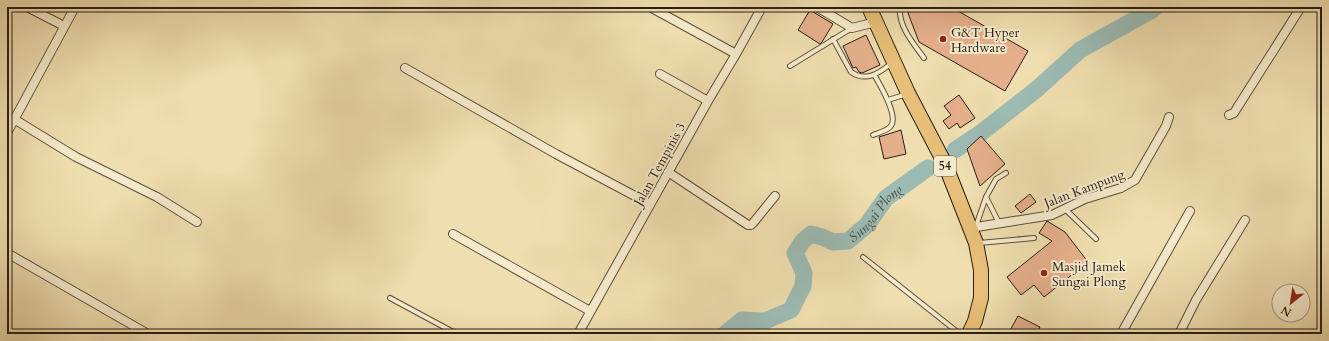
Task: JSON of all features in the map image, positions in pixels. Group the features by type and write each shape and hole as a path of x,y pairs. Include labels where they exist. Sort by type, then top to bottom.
{"highway":[{"name":"54","path":"868,7 973,227 980,270 981,298 975,321 968,334"}],"street":[{"path":"28,7 64,26"},
{"path":"7,133 75,7"},
{"path":"650,7 736,54"},
{"name":"Jalan Tempinis 3","path":"578,334 762,7"},
{"path":"817,7 852,28 876,22"},
{"path":"1229,115 1234,113 1301,7"},
{"path":"405,68 556,154 650,204"},
{"path":"660,74 708,101"},
{"name":"Jalan Kampung","path":"973,227 1052,216 1085,200 1120,188 1135,180 1166,126 1169,117"},
{"path":"14,119 76,157 157,197 197,222"},
{"path":"668,172 748,225 753,223 775,196"},
{"path":"1121,334 1190,211"},
{"path":"1179,334 1196,300 1245,220"},
{"path":"453,234 590,311"},
{"path":"7,253 148,334"}],"lane":[{"path":"900,7 899,14 907,34 924,58"},
{"path":"790,66 852,28"},
{"path":"834,39 852,72 861,77 875,76 894,62"},
{"path":"873,135 889,128 893,119 888,100 875,76"},
{"path":"888,100 908,93"},
{"path":"973,227 986,197 996,179 1006,173"},
{"path":"986,197 999,223"},
{"path":"1065,209 1096,239"},
{"path":"976,243 1034,238"},
{"path":"863,257 968,334"},
{"path":"390,298 457,334"}],"building":[{"path":"912,7 951,7 1028,51 1005,91 919,42 908,13"},
{"path":"810,10 833,24 820,44 798,30"},
{"path":"866,35 880,65 862,73 859,72 856,67 853,68 843,46"},
{"path":"959,95 975,118 960,128 957,123 949,129 943,121 951,115 944,106"},
{"path":"901,130 906,154 884,159 879,137"},
{"path":"981,136 1005,164 980,186 967,149"},
{"path":"1030,194 1036,202 1021,213 1015,206"},
{"path":"1047,221 1065,232 1088,262 1044,297 1034,285 1021,295 1007,277 1052,241 1039,233"},
{"path":"1018,316 1040,327 1036,334 1008,334"}],"waterway":[{"name":"Sungai Plong","path":"955,150 982,132 1037,89 1080,50 1155,7"},
{"name":"Sungai Plong","path":"725,334 742,320 765,321 791,310 803,286 804,273 795,253 802,242 811,234 833,242 848,241 867,225 886,198 928,168"}],"place":[{"name":"G&T Hyper Hardware","path":"943,39"},
{"name":"Masjid Jamek Sungai Plong","path":"1044,273"}]}
